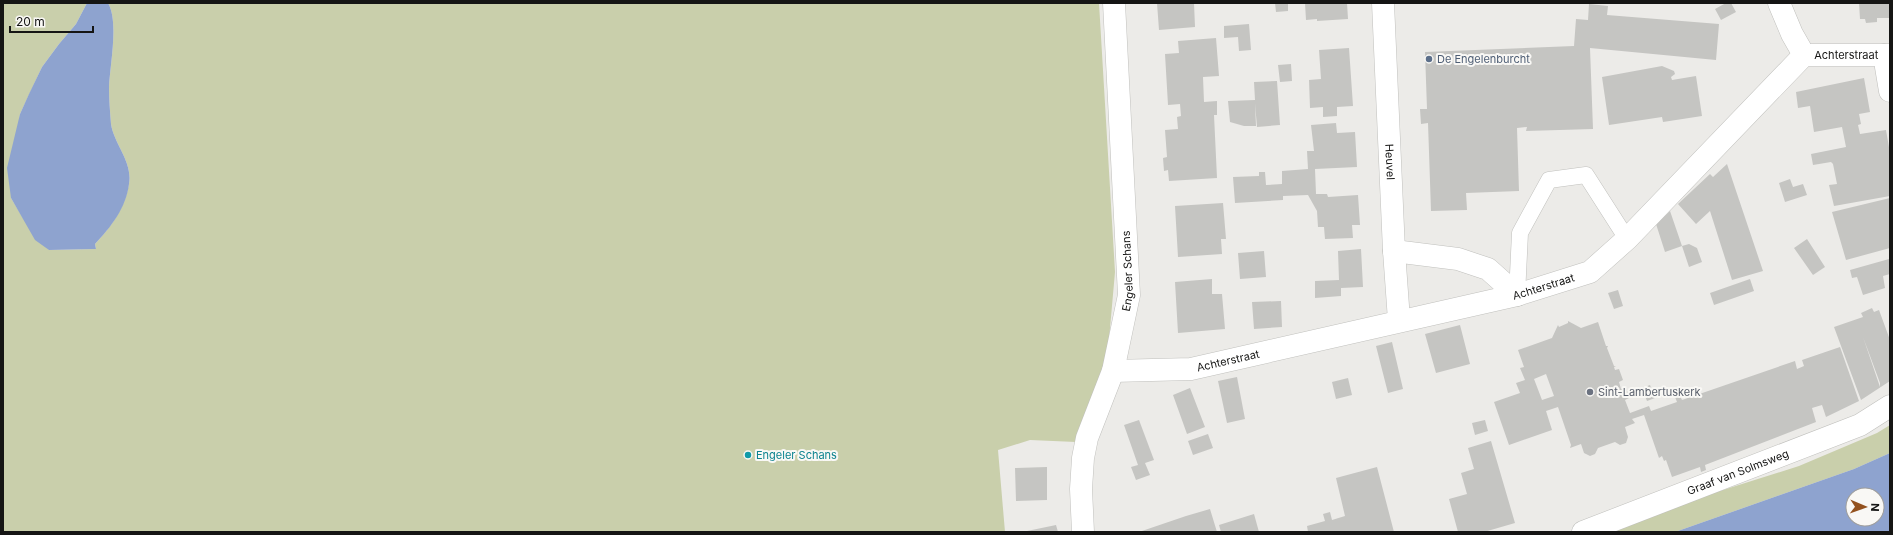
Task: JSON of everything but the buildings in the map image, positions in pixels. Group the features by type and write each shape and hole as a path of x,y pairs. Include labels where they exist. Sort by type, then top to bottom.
{"street":[{"name":"Engeler Schans","path":"1084,532 1081,489 1083,458 1087,438 1113,371 1129,295 1114,3"},
{"name":"Heuvel","path":"1383,3 1394,251 1399,320"},
{"path":"1779,3 1792,34 1804,55"},
{"name":"Achterstraat","path":"1113,371 1191,369 1517,294 1590,272 1627,239 1804,55 1887,55"},
{"path":"1887,55 1890,91"},
{"path":"1394,251 1458,259 1488,269 1517,294"},
{"name":"Graaf van Solmsweg","path":"1582,532 1860,425 1890,406"}],"lane":[{"path":"1517,294 1520,233 1549,180 1586,175 1627,239"}],"green space":[{"path":"3,3 87,3 76,24 42,67 20,114 11,198 23,218 49,250 96,249 95,244 116,217 121,209 127,193 129,184 128,168 111,124 109,87 113,44 113,21 108,3 1099,3 1115,272 1107,362 1076,442 1030,440 998,450 1005,532 3,532"},
{"path":"1890,425 1890,453 1854,469 1675,532 1590,532 1799,466 1877,433"}],"water":[{"path":"87,3 108,3 111,11 113,21 113,44 109,101 111,124 126,161 129,184 125,201 117,217 95,244 96,249 49,250 35,240 11,198 7,168 20,114 42,67 76,24"},
{"path":"1890,453 1890,532 1675,532 1854,469"}],"place":[{"name":"De Engelenburcht","path":"1429,59"},
{"name":"Sint-Lambertuskerk","path":"1590,392"},
{"name":"Engeler Schans","path":"748,455"}]}
